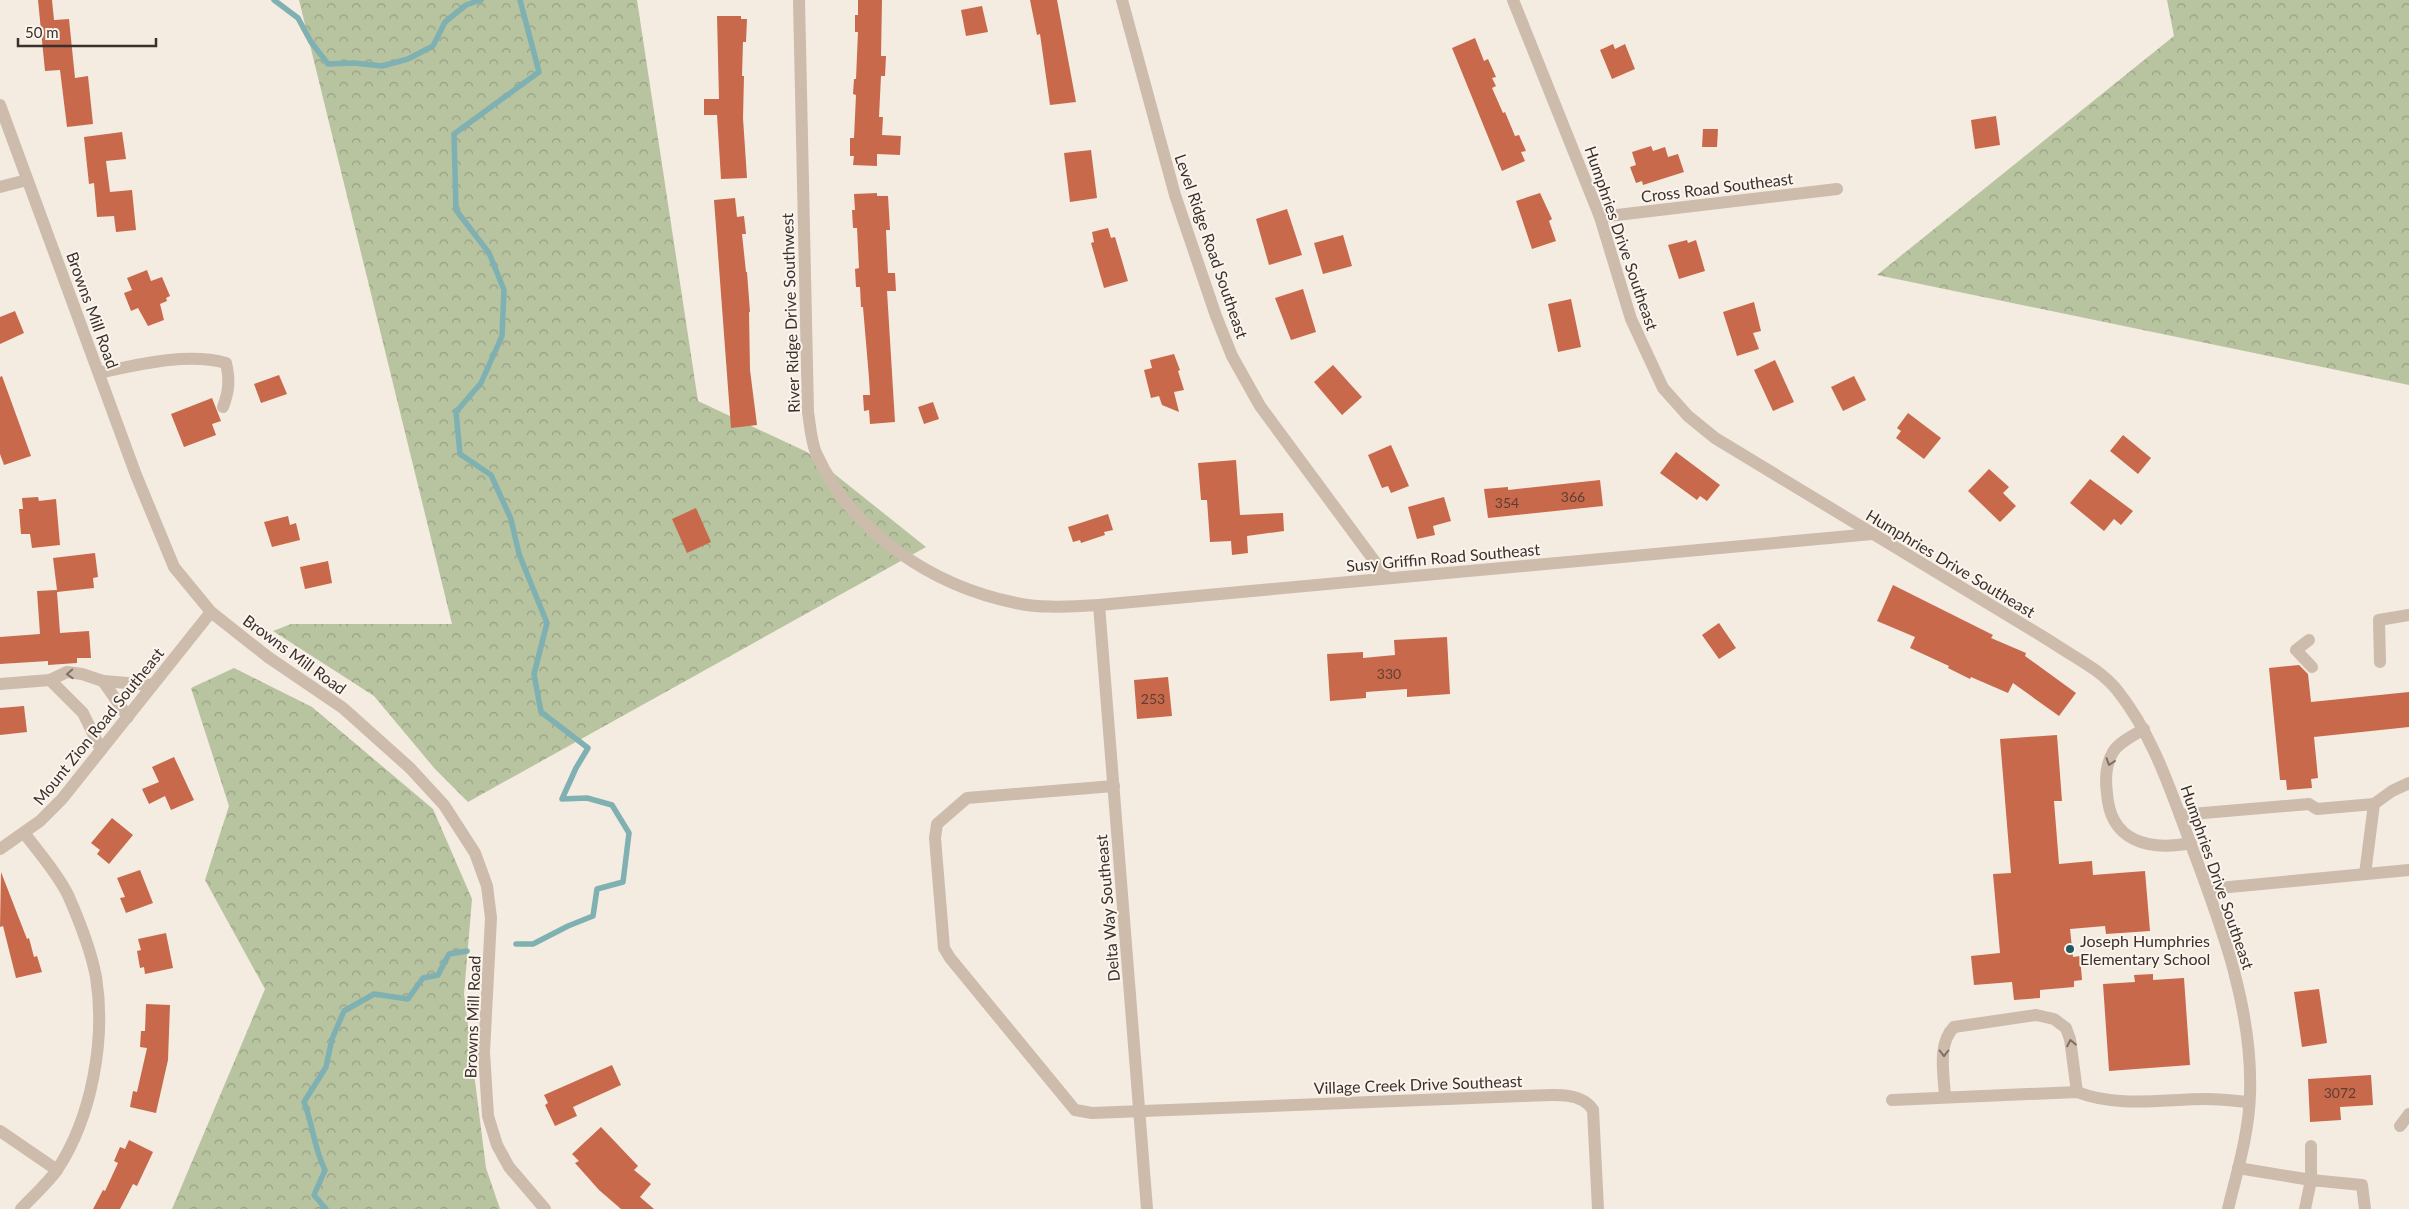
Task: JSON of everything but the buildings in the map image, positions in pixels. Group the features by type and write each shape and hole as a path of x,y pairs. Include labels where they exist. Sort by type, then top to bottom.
{"street":[{"name":"River Ridge Drive Southwest","path":"799,0 808,412 815,451 839,494 875,534 918,566 967,591 1017,604"},
{"name":"Level Ridge Road Southeast","path":"1122,0 1175,195 1216,316 1232,356 1260,406 1387,578"},
{"name":"Humphries Drive Southeast","path":"1513,0 1600,217 1631,319 1663,388 1688,416 1715,438 2050,641 2098,673 2115,688 2144,729 2159,758 2208,889 2234,972 2248,1046 2249,1102 2238,1168 2228,1209"},
{"name":"Browns Mill Road","path":"0,105 138,481 174,567 210,612 268,657 343,708 410,768 444,805 475,853 487,886 491,918 484,1052 488,1116 497,1145 509,1167 545,1209"},
{"path":"0,187 27,180"},
{"name":"Cross Road Southeast","path":"1600,217 1838,189"},
{"path":"99,373 149,363 208,358 226,363 229,374 229,392 223,407"},
{"name":"Susy Griffin Road Southeast","path":"1017,604 1055,607 1100,605 1872,534"},
{"name":"Delta Way Southeast","path":"1100,605 1147,1209"},
{"name":"Mount Zion Road Southeast","path":"0,850 40,822 62,799 210,612"},
{"path":"2380,662 2379,620 2409,615"},
{"path":"2309,640 2296,650 2312,667"},
{"path":"0,684 50,680 67,672 82,674 103,682 152,684"},
{"path":"50,680 83,713 101,750"},
{"path":"103,682 128,717"},
{"path":"2144,729 2124,741 2114,751 2106,780 2110,812 2123,831 2144,844 2170,847 2191,843"},
{"path":"2180,815 2309,804 2317,809 2374,804 2392,790 2409,783"},
{"name":"Village Creek Drive Southeast","path":"1114,786 967,798 937,824 935,838 944,948 950,958 1075,1110 1092,1113 1522,1096 1576,1096 1588,1102 1593,1110 1598,1209"},
{"path":"2365,874 2374,804"},
{"path":"21,1209 57,1170 86,1111 96,1062 99,1021 96,976 67,893 24,833"},
{"path":"2208,889 2409,870"},
{"path":"1945,1097 1945,1038 1954,1027 2036,1015 2054,1019 2066,1028 2070,1039 2077,1092"},
{"path":"1892,1100 2077,1092 2095,1099 2111,1102 2209,1099 2249,1102"},
{"path":"2400,1126 2409,1114"},
{"path":"0,1131 57,1170"},
{"path":"2305,1209 2311,1180 2311,1146"},
{"path":"2238,1168 2311,1180 2362,1185 2365,1209"}],"green space":[{"path":"299,0 637,0 698,401 807,452 926,547 468,802 435,769 374,696 273,631 291,624 452,624"},
{"path":"2167,0 2409,0 2409,385 1877,275 2174,36"},
{"path":"234,668 312,707 433,809 472,899 464,994 486,1168 500,1209 172,1209 265,989 205,880 229,806 191,688"}],"waterway":[{"path":"274,0 298,18 311,42 328,64 354,63 382,66 408,59 433,46 445,22 466,5 481,0"},
{"path":"516,944 533,944 568,926 593,916 597,889 623,882 629,833 612,805 587,798 562,799 576,768 588,748 541,712 534,674 547,623 519,554 511,519 491,475 460,454 456,412 481,383 502,336 504,290 489,253 456,210 454,134 539,72 520,0"},
{"path":"326,1209 314,1195 325,1170 318,1154 304,1102 326,1067 332,1039 344,1011 374,994 408,999 423,978 438,975 449,954 467,951"}],"place":[{"name":"Joseph Humphries Elementary School","path":"2070,949"}]}
